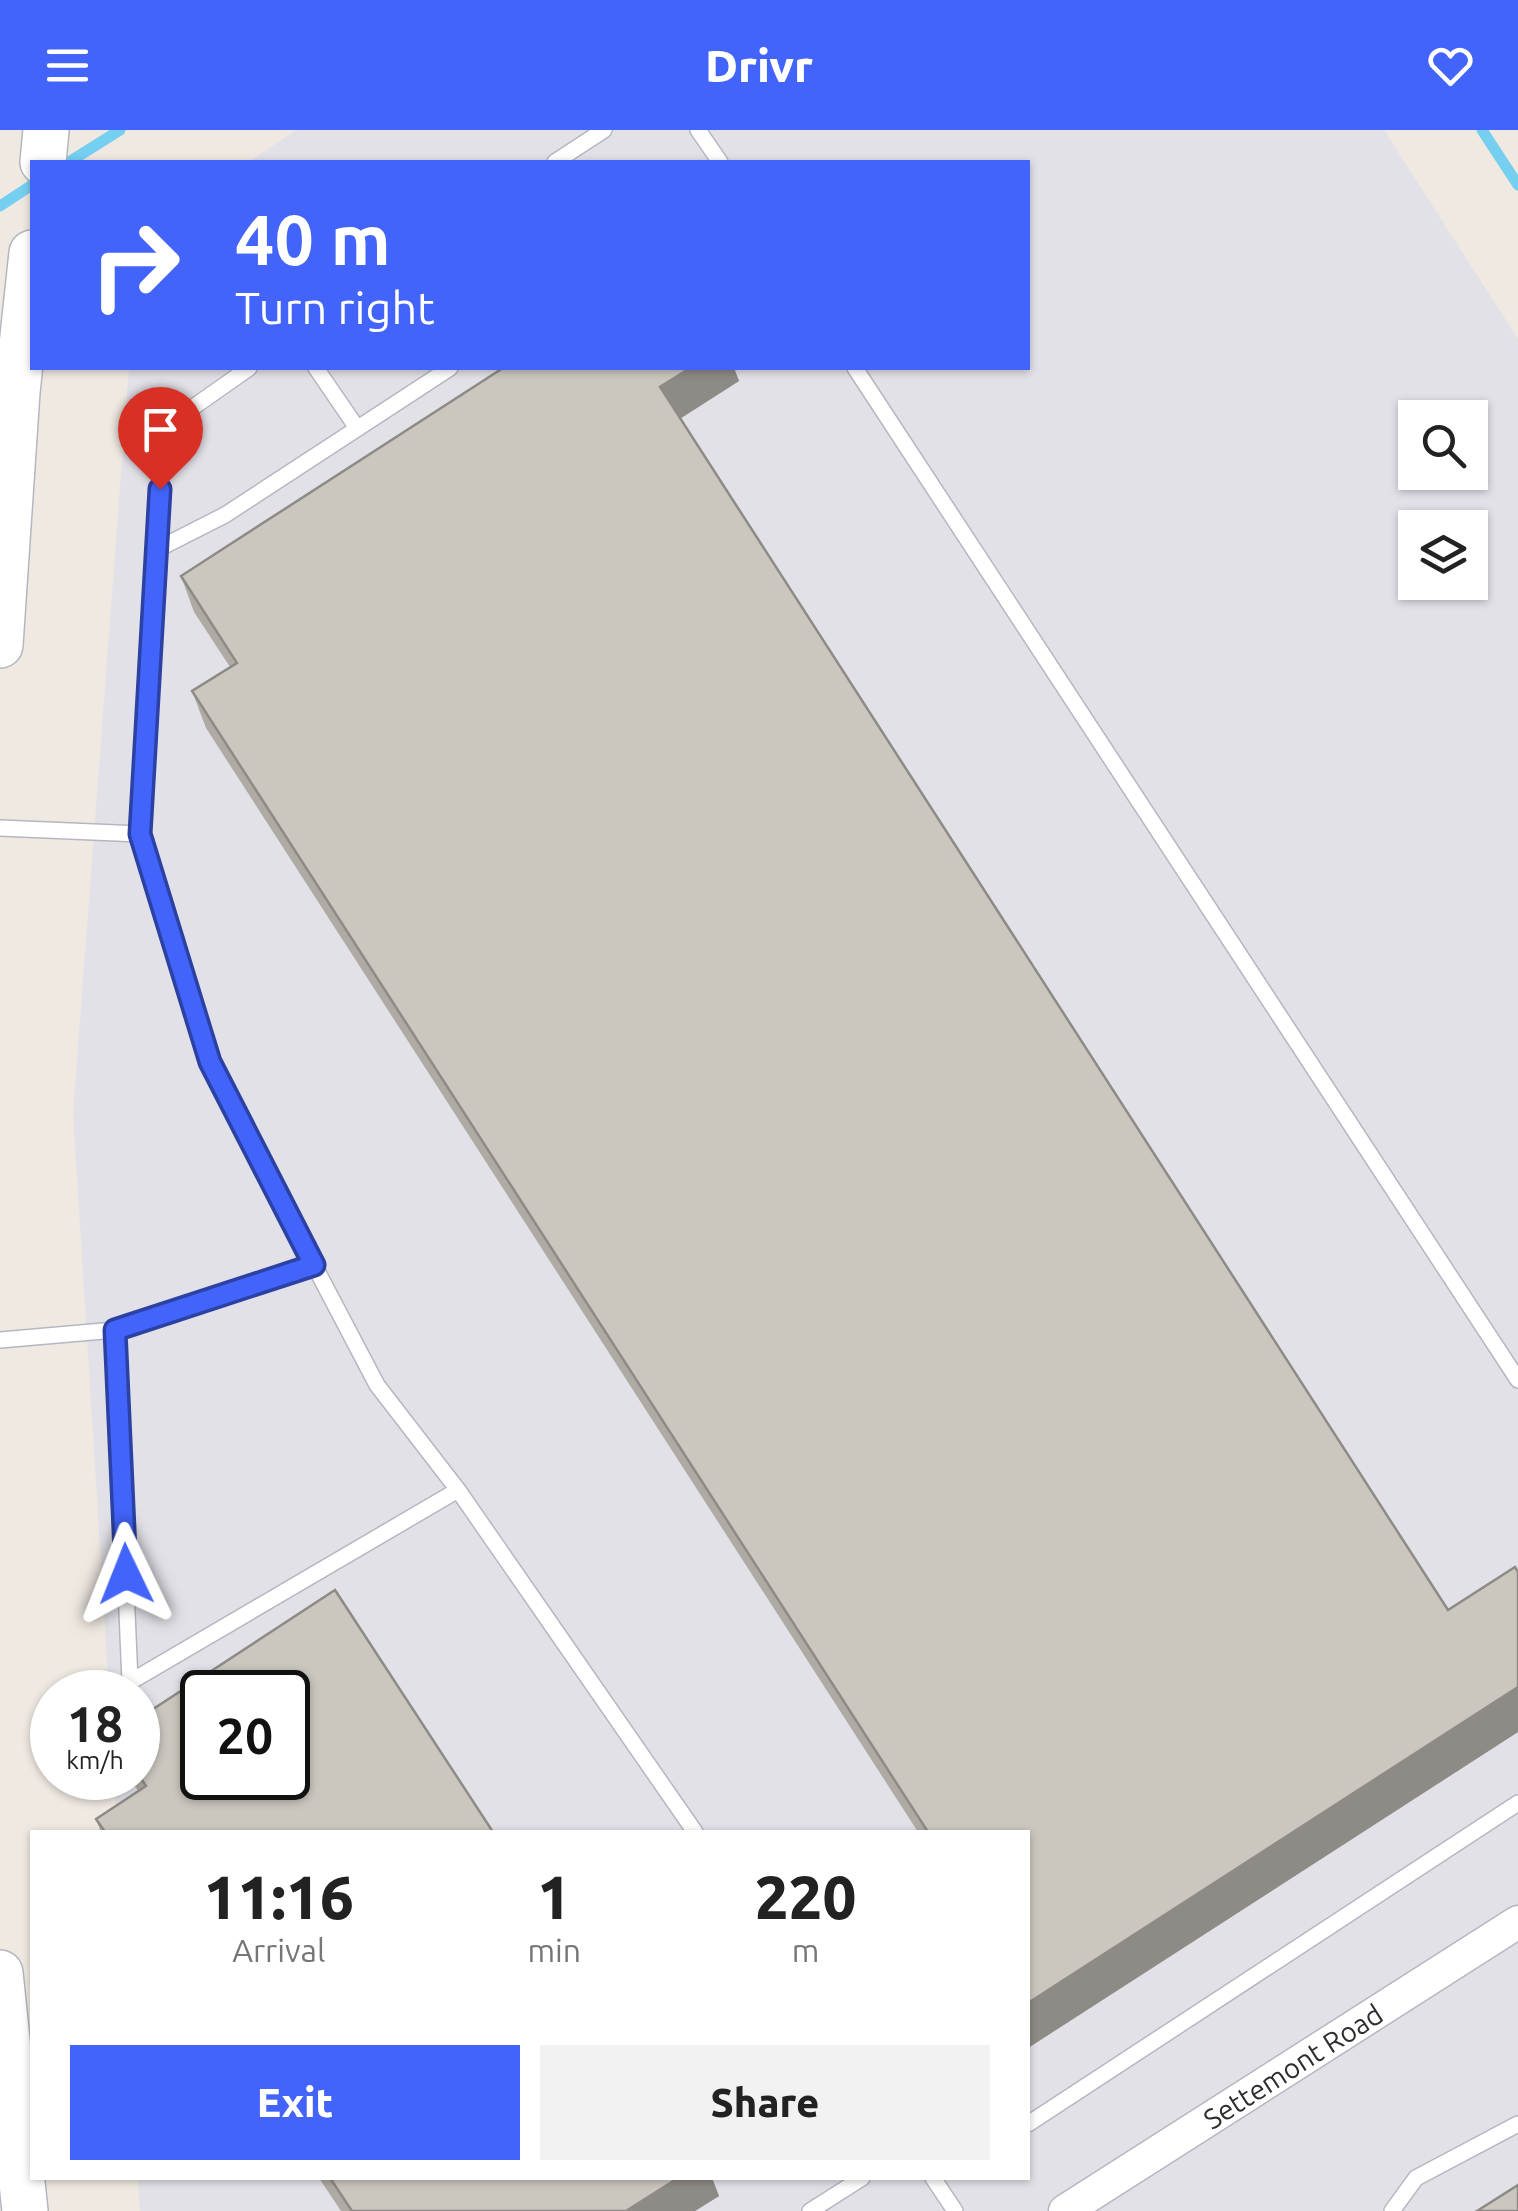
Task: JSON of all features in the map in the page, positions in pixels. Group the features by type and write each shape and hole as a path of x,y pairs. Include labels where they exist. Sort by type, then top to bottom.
{"main road":[{"path":"43,160 46,130"},
{"path":"0,644 17,392 30,271"},
{"path":"0,1973 25,2211"}],"street":[{"name":"Settemont Road","path":"1065,2211 1518,1922"}],"lane":[{"path":"558,160 604,130"},
{"path":"698,130 719,160"},
{"path":"246,370 165,428 154,550 140,834 210,1062 377,1385 458,1490 694,1830"},
{"path":"317,370 357,428"},
{"path":"154,550 225,516 447,370"},
{"path":"856,370 1518,1380"},
{"path":"0,828 140,834"},
{"path":"0,1340 115,1330 314,1265"},
{"path":"115,1330 130,1682 458,1490"},
{"path":"1030,2123 1518,1803"},
{"path":"1392,2211 1416,2178 1518,2124"},
{"path":"810,2211 859,2180"},
{"path":"940,2180 955,2211"}],"shaded area":[{"path":"296,130 1384,130 1518,339 1518,2211 140,2211 138,2180 1030,2180 1030,1830 117,1830 115,1800 160,1800 160,1670 108,1670 73,1113 129,370 1030,370 1030,160 252,160"}],"building":[{"path":"500,370 687,370 660,387 1448,1610 1515,1567 1518,1687 1030,2002 1030,1830 927,1830 192,691 237,663 181,576"},
{"path":"335,1590 492,1830 104,1830 96,1819 125,1800 160,1800 160,1705 180,1691 180,1800 310,1800 310,1670 213,1670"},
{"path":"331,2180 675,2180 626,2211 352,2211"},
{"path":"1518,2185 1518,2211 1477,2211"}],"waterway":[{"path":"72,160 120,130"},
{"path":"1482,130 1518,185"},
{"path":"0,206 30,186"}],"route":[{"path":"126,1574 115,1330 314,1265 210,1062 140,834 160,489"}]}
